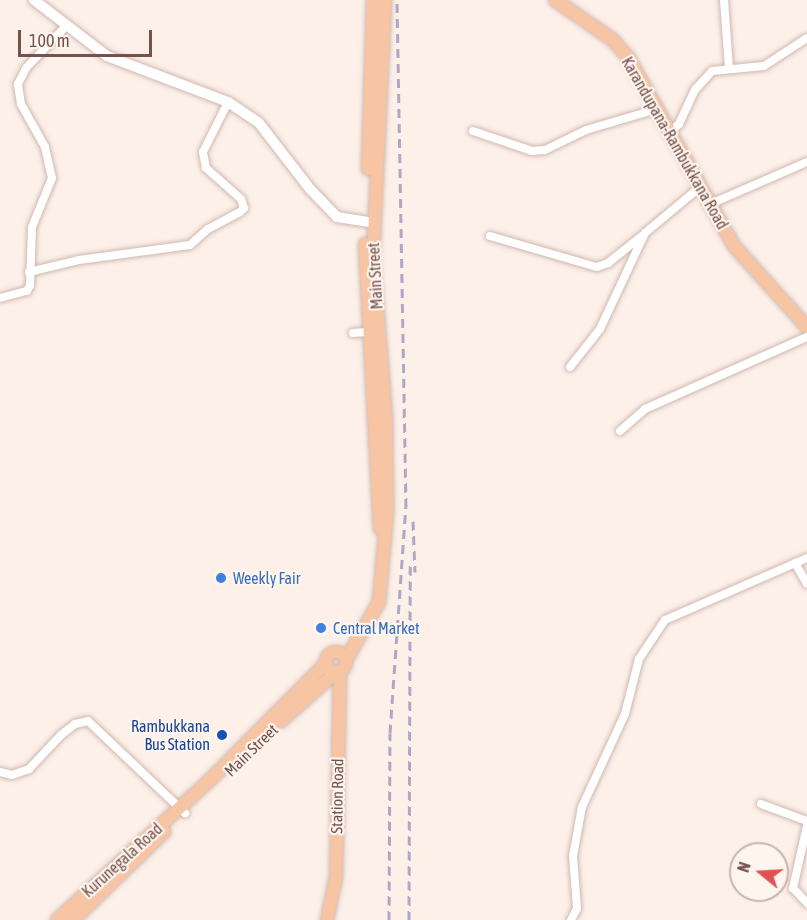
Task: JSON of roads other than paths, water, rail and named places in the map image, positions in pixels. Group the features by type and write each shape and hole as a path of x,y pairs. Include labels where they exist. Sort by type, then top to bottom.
{"main road":[{"name":"Main Street","path":"373,0 369,332 383,551"},
{"name":"Main Street","path":"187,807 341,668 379,602 383,551 386,418 370,222 385,0"},
{"name":"Karandupana-Rambukkana Road","path":"555,0 620,48 670,132 708,206 734,246 807,327"},
{"name":"Main Street","path":"187,807 326,663 328,655 362,633"},
{"path":"336,651 341,668"},
{"path":"326,663 341,668"},
{"name":"Station Road","path":"327,920 336,877 341,668"},
{"name":"Kurunegala Road","path":"59,919 187,807"},
{"name":"Kurunegala Road","path":"73,920 187,807"}],"street":[{"path":"34,0 65,27 107,56 228,102 259,123 310,189 337,217 370,222"},
{"path":"724,0 729,68"},
{"path":"0,298 27,291 32,227 52,178 45,147 21,104 18,84 26,68 65,27"},
{"path":"670,132 679,124 695,90 712,71 764,66 807,38"},
{"path":"29,272 79,260 190,245 208,229 240,212 244,208 241,199 206,168 203,152 228,102"},
{"path":"473,131 532,151 545,150 586,130 657,109"},
{"path":"708,206 807,162"},
{"path":"490,236 597,267 608,263 700,188"},
{"path":"570,368 600,329 645,233"},
{"path":"353,333 369,332"},
{"path":"620,431 645,409 807,337"},
{"path":"571,920 577,908 573,856 582,807 625,714 639,659 665,620 807,558"},
{"path":"795,563 807,584"},
{"path":"0,772 12,775 29,769 61,735 75,724 88,721 187,807"},
{"path":"761,804 807,821"},
{"path":"807,826 793,888 807,903"}],"railway":[{"path":"389,920 390,733 406,507 397,0"},
{"path":"413,521 415,572"},
{"path":"409,920 410,564"}],"place":[{"name":"Weekly Fair","path":"221,578"},
{"name":"Central Market","path":"321,628"},
{"name":"Rambukkana Bus Station","path":"222,735"}]}
